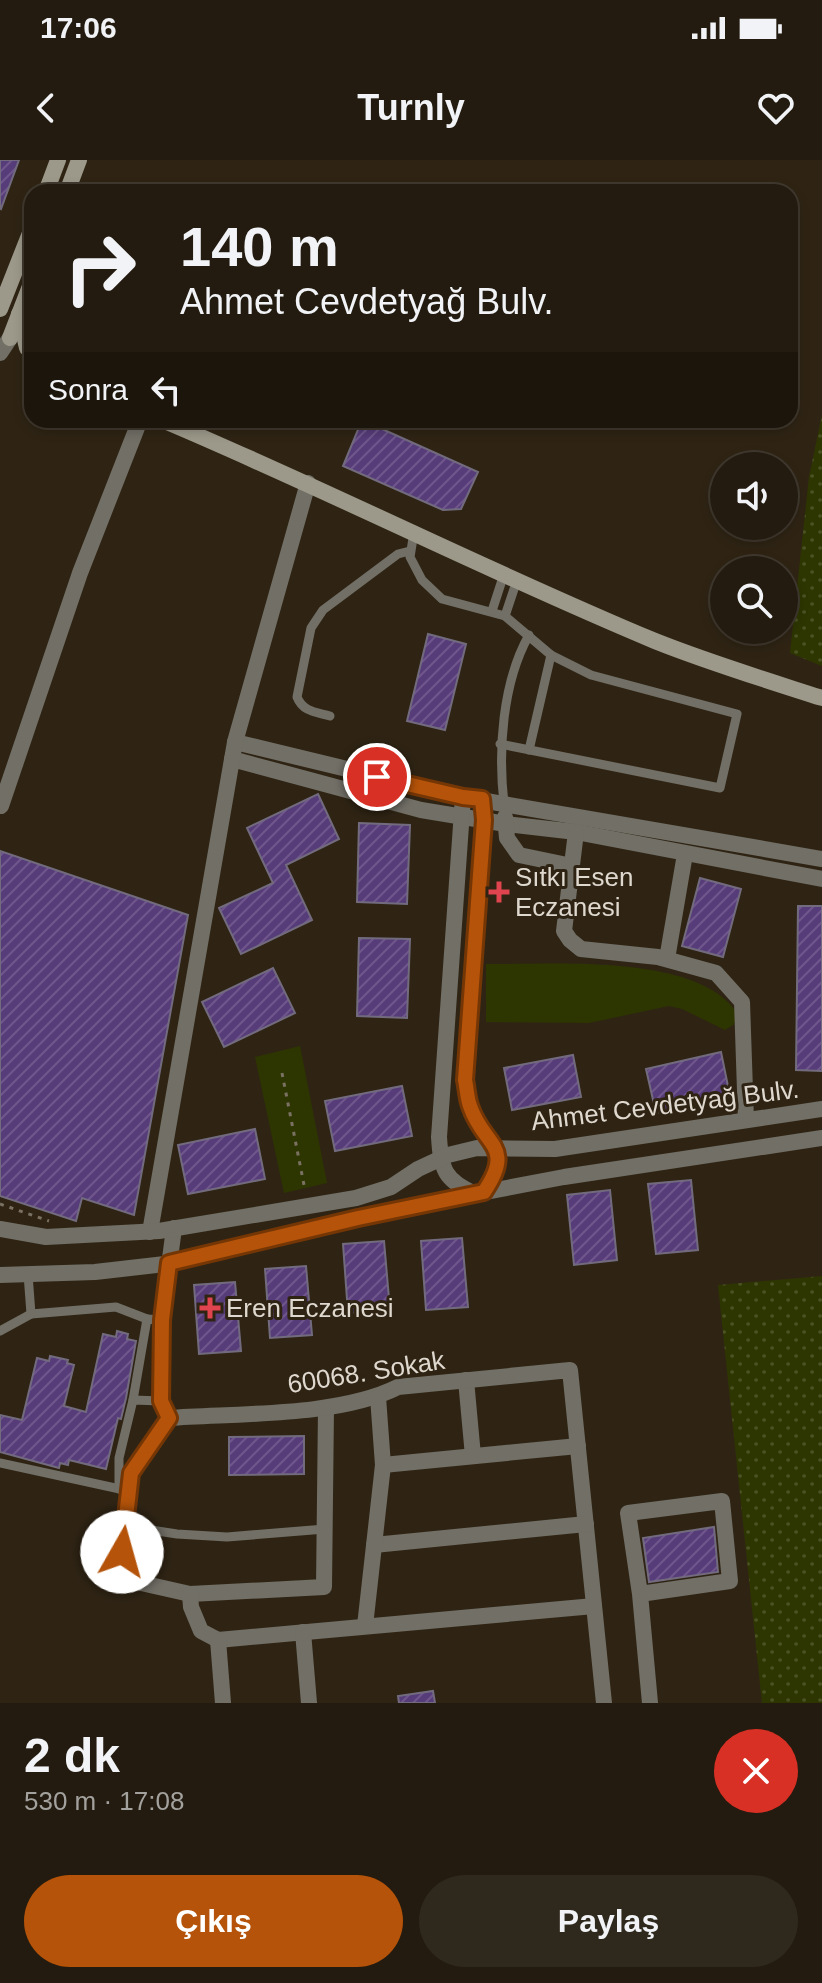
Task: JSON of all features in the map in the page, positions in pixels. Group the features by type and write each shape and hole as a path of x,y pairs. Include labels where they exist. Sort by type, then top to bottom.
{"main road":[{"path":"49,184 58,160"},
{"path":"70,184 79,160"},
{"path":"19,314 1,306 24,248"},
{"path":"24,301 5,335 24,346"},
{"path":"19,314 24,332"},
{"path":"181,428 657,641 822,698"}],"street":[{"path":"0,353 5,335"},
{"path":"1,806 80,573 137,428"},
{"path":"150,1232 234,751 308,483"},
{"path":"234,751 463,797 822,859"},
{"path":"234,751 421,810 576,832 822,879"},
{"path":"463,797 439,1137 440,1159 445,1174 458,1186 480,1193 494,1178 498,1161 496,1147 470,1107 465,1080 484,820 482,799"},
{"path":"504,804 507,838 519,855 572,866"},
{"path":"576,832 564,931 581,949 667,959 716,973 742,1002 746,1120"},
{"path":"667,959 685,854"},
{"name":"Ahmet Cevdetyağ Bulv.","path":"0,1229 46,1237 150,1232 356,1198 391,1187 440,1159 477,1148 555,1149 822,1109"},
{"name":"Ahmet Cevdetyağ Bulv.","path":"0,1275 95,1272 169,1263 480,1193 822,1138"},
{"path":"174,1228 169,1263 154,1320 161,1401 169,1418 131,1473 124,1490 125,1526 119,1578 190,1594 324,1587 326,1408"},
{"name":"60068. Sokak","path":"169,1418 326,1408 378,1397 398,1387 570,1370 578,1446"},
{"path":"466,1380 473,1456"},
{"path":"365,1626 383,1465 378,1397"},
{"path":"383,1465 578,1446 604,1703"},
{"path":"640,1594 730,1581 722,1501 628,1513 640,1594 650,1703"},
{"path":"374,1545 586,1524"},
{"path":"190,1594 191,1607 201,1631 218,1640 594,1606"},
{"path":"303,1632 309,1703"},
{"path":"218,1640 223,1703"}],"lane":[{"path":"414,532 410,557 422,580 434,594 451,603 505,616 551,655 591,675 737,714 720,788 500,744"},
{"path":"330,716 308,711 301,706 297,697 311,628 330,603 362,583 398,554 410,551"},
{"path":"492,611 511,577"},
{"path":"505,616 511,577"},
{"path":"504,804 500,744 517,661 529,635"},
{"path":"529,750 551,655"},
{"path":"28,1274 31,1314"},
{"path":"0,1331 31,1314 116,1307 154,1320 119,1458 124,1490 0,1463"},
{"path":"133,1400 161,1401"},
{"path":"125,1526 227,1537 325,1529"}],"path":[{"path":"282,1073 306,1194"},
{"path":"0,1204 54,1223"}],"green space":[{"path":"822,415 822,666 790,653 791,644 798,644 798,579 809,477"},
{"path":"486,964 585,964 660,972 693,981 720,995 739,1016 725,1030 669,1006 589,1023 486,1022"},
{"path":"300,1046 327,1183 284,1193 255,1057"},
{"path":"822,1276 822,1703 762,1703 718,1285"}],"building":[{"path":"0,160 19,160 1,209 0,208"},
{"path":"359,428 380,428 478,472 461,509 443,510 343,466"},
{"path":"428,634 466,644 445,730 407,721"},
{"path":"318,794 339,839 286,865 312,920 241,954 219,908 273,883 247,828"},
{"path":"359,823 410,825 407,904 357,902"},
{"path":"0,851 188,915 134,1215 82,1198 76,1221 0,1196"},
{"path":"700,878 741,889 723,957 682,946"},
{"path":"798,906 822,906 822,1071 796,1070"},
{"path":"359,938 410,939 407,1018 357,1016"},
{"path":"273,968 295,1013 224,1047 202,1002"},
{"path":"721,1052 730,1096 656,1113 646,1069"},
{"path":"573,1055 581,1097 512,1110 504,1068"},
{"path":"402,1086 412,1136 335,1151 325,1101"},
{"path":"255,1129 265,1179 188,1194 178,1145"},
{"path":"691,1180 698,1250 656,1254 648,1184"},
{"path":"610,1190 617,1260 574,1265 567,1195"},
{"path":"462,1238 468,1307 426,1310 421,1241"},
{"path":"384,1241 390,1310 348,1313 343,1244"},
{"path":"306,1266 312,1335 270,1338 265,1269"},
{"path":"235,1282 241,1351 199,1354 194,1285"},
{"path":"117,1331 128,1334 127,1339 136,1341 126,1398 106,1469 69,1460 68,1465 60,1463 59,1468 0,1452 0,1415 22,1420 37,1358 49,1361 50,1356 68,1360 67,1363 74,1365 64,1406 86,1412 103,1334 116,1337"},
{"path":"304,1436 304,1474 229,1475 229,1437"},
{"path":"714,1527 718,1572 649,1582 643,1538"},
{"path":"433,1691 435,1703 399,1703 398,1696"}],"place":[{"name":"Sıtkı Esen Eczanesi","path":"499,892"},
{"name":"Eren Eczanesi","path":"210,1308"}],"route":[{"path":"122,1552 131,1473 169,1418 161,1401 162,1320 169,1263 484,1192 494,1178 498,1161 496,1147 470,1107 465,1080 484,820 482,799 377,777"}]}
